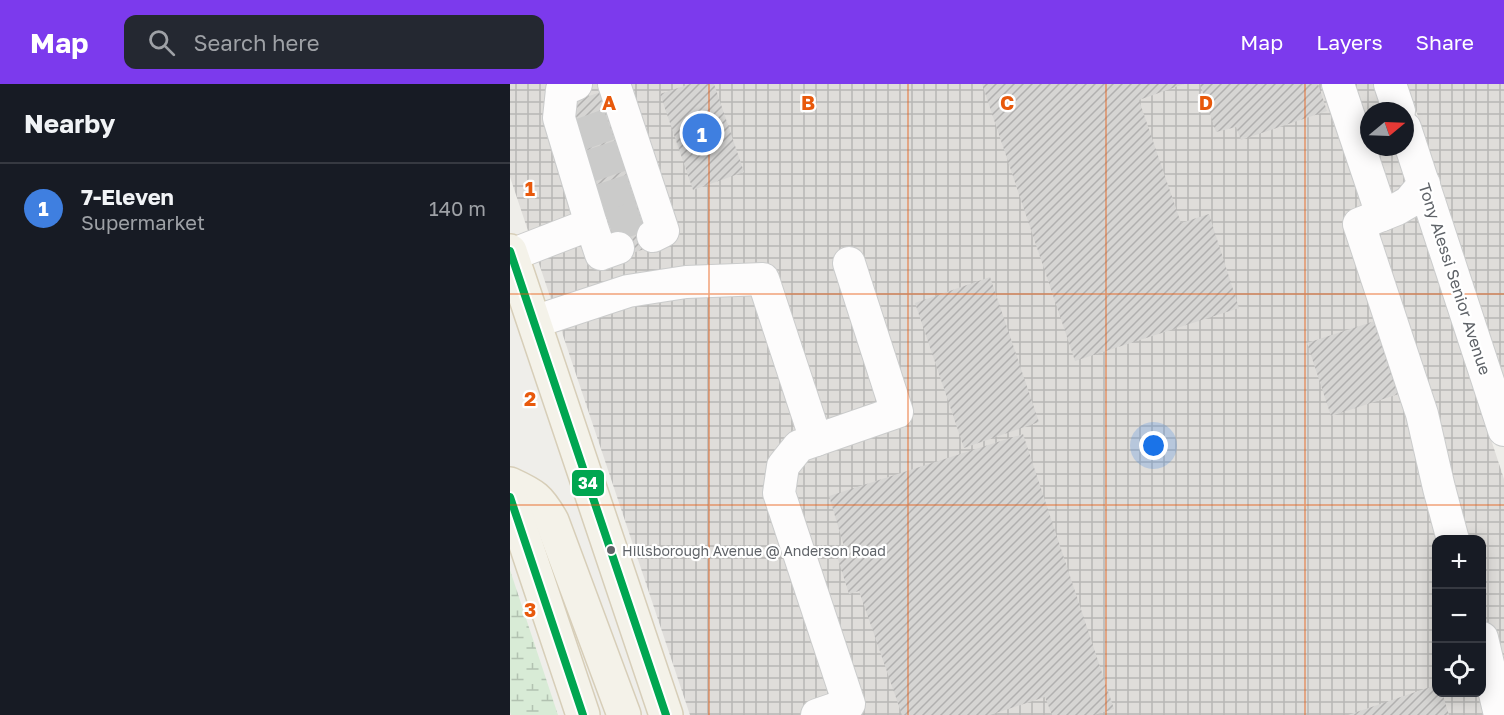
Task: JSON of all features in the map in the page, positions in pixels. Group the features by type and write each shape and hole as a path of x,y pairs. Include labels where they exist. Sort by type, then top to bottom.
{"main road":[{"path":"511,253 666,715"},
{"path":"510,484 532,494 542,504 552,521 624,715"},
{"path":"510,496 583,715"}],"street":[{"path":"511,253 600,222 572,137 559,118 562,90 576,84"},
{"path":"614,84 620,121 648,207"},
{"path":"1338,84 1383,215"},
{"path":"1390,84 1396,102"},
{"name":"Tony Alessi Senior Avenue","path":"1414,155 1504,430"},
{"path":"1424,184 1409,202 1359,224 1422,414 1438,488 1452,535"},
{"path":"817,715 851,710 779,493 783,466 799,446 897,412 849,263"},
{"path":"534,322 628,291 686,282 763,279 816,440"},
{"path":"1483,643 1500,715"}],"shaded area":[{"path":"510,84 1374,84 1380,102 1360,102 1360,156 1398,156 1504,479 1504,715 690,715 510,177"},
{"path":"1407,84 1504,84 1504,380 1414,102"}],"green space":[{"path":"510,570 558,715 511,715 510,712"}],"building":[{"path":"690,84 714,84 744,172 693,190 660,94"},
{"path":"982,84 1184,84 1139,100 1181,223 1209,214 1239,308 1075,361"},
{"path":"1200,84 1318,84 1327,111 1241,140 1236,127 1216,132"},
{"path":"604,91 656,245 621,257 568,103"},
{"path":"990,277 1039,422 964,448 915,303"},
{"path":"1381,319 1405,392 1331,416 1307,343"},
{"path":"1023,434 1114,709 1094,715 1052,715 1045,697 990,715 902,715 859,591 849,594 837,556 846,553 829,496"},
{"path":"1432,686 1432,697 1444,697 1449,715 1348,715"}],"tunnel":[{"path":"579,135 615,122"},
{"path":"590,166 625,154"},
{"path":"601,200 637,188"},
{"path":"610,227 646,214"}],"transit line":[{"name":"34","path":"510,251 666,715"},
{"name":"34","path":"510,497 583,715"}],"place":[{"name":"7-Eleven","path":"702,133"},
{"name":"Hillsborough Avenue @ Anderson Road","path":"611,550"}]}
